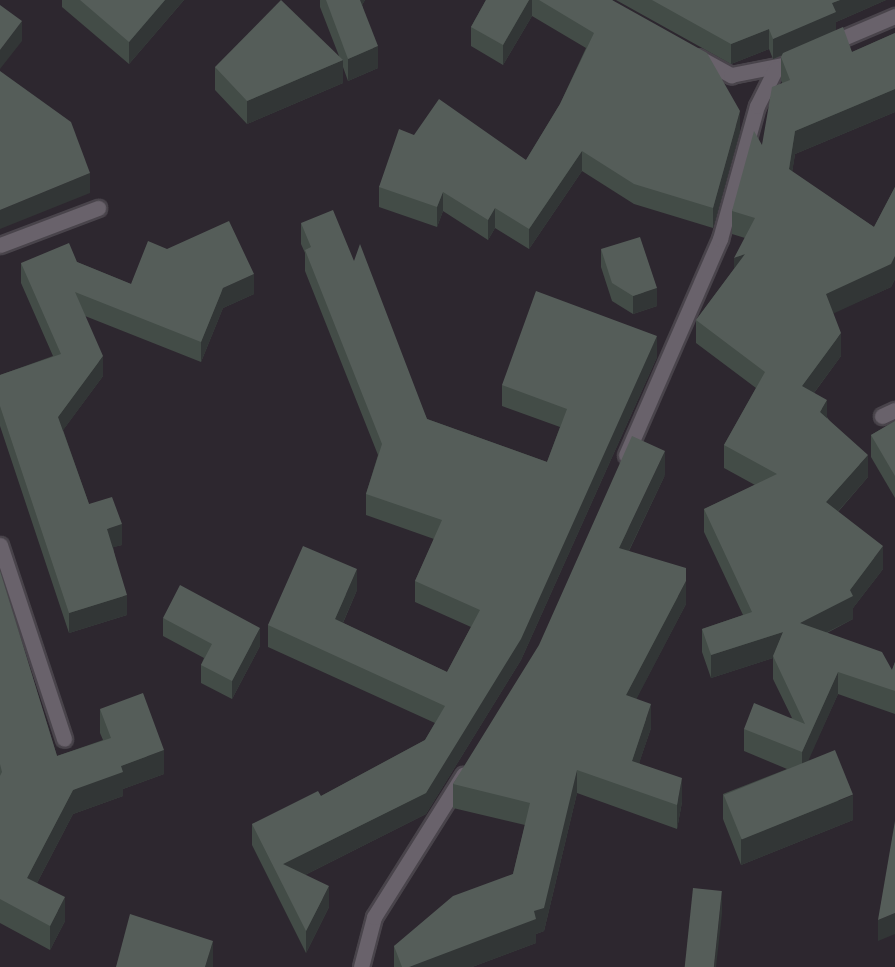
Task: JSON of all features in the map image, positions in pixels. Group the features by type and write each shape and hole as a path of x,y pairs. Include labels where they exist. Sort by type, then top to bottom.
{"street":[{"path":"819,49 895,16"},
{"path":"679,46 731,75 776,68 797,58"},
{"path":"620,468 720,239 757,106 776,68"},
{"path":"0,245 98,208"},
{"path":"0,545 64,739"},
{"path":"361,967 374,917 471,763"}],"building":[{"path":"80,0 165,0 129,42"},
{"path":"281,0 343,60 247,101 215,67"},
{"path":"326,0 360,0 378,46 348,59"},
{"path":"486,0 529,0 503,45 471,27"},
{"path":"539,0 612,0 707,53 740,111 713,208 634,184 582,151 529,229 495,208 488,220 443,192 437,207 379,187 399,129 414,135 439,99 526,160 560,104 594,33"},
{"path":"652,0 840,0 832,3 836,12 773,39 769,29 731,44"},
{"path":"0,5 22,21 0,50"},
{"path":"843,27 852,52 895,33 895,89 795,131 789,169 874,227 895,187 895,256 891,264 826,294 841,333 802,386 827,400 820,412 868,455 826,502 883,546 850,590 853,596 800,623 882,652 892,670 895,662 895,691 838,672 802,752 744,729 754,703 805,724 773,656 783,632 711,655 702,629 752,612 704,509 777,474 724,445 765,372 696,320 745,254 734,258 755,218 732,211 754,131 762,145 772,87 790,80 781,57 783,53"},
{"path":"0,71 71,122 90,173 0,210"},
{"path":"333,210 354,261 360,244 427,419 547,462 567,409 502,385 536,291 657,336 521,639 426,793 283,864 329,886 306,931 252,824 318,791 321,796 425,740 445,706 268,625 303,546 357,569 335,619 447,672 480,610 415,581 442,520 366,494 382,444 305,250 311,247 301,223"},
{"path":"229,221 254,274 223,288 201,342 75,292 103,356 58,417 89,504 112,497 122,524 107,529 127,595 69,613 0,406 0,375 61,354 21,263 69,243 77,262 131,284 148,241 167,249"},
{"path":"640,237 657,288 633,296 612,283 601,249"},
{"path":"895,421 895,476 871,435"},
{"path":"632,436 665,451 619,548 686,568 686,581 626,695 651,704 632,761 682,778 677,805 577,770 544,908 534,911 536,919 409,967 402,967 394,946 453,896 513,874 530,803 453,784 539,645"},
{"path":"0,571 57,756 111,738 100,709 143,693 164,750 121,766 123,772 73,790 27,878 65,897 50,926 0,899 0,776 2,772 0,764"},
{"path":"180,585 260,628 232,681 201,665 212,644 163,618"},
{"path":"835,750 853,795 742,839 724,795"},
{"path":"895,821 895,913 878,920"},
{"path":"693,888 722,891 714,967 685,967"},
{"path":"130,914 213,941 205,967 116,967"}]}
